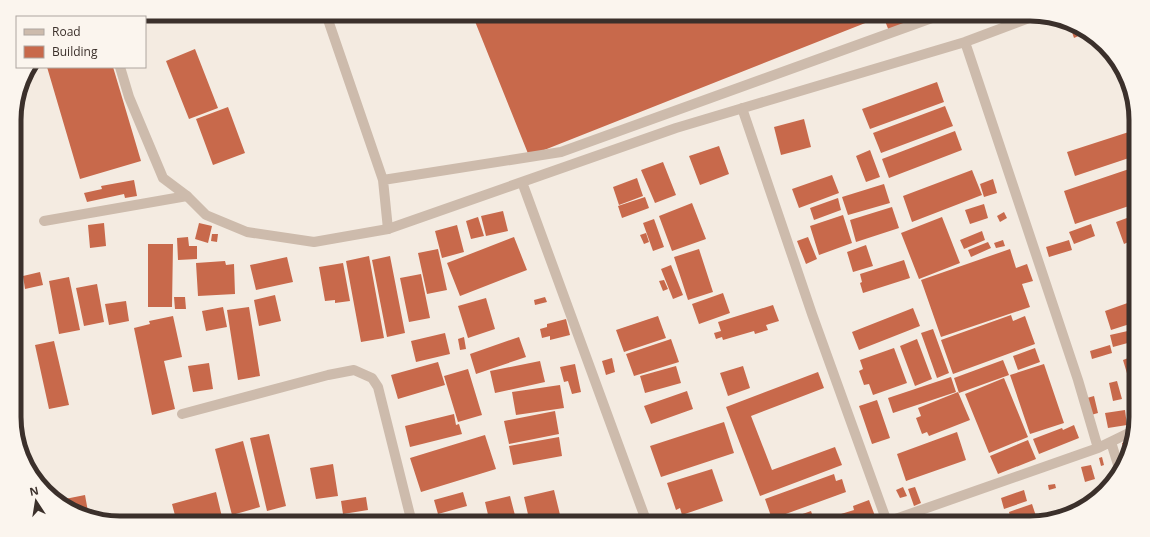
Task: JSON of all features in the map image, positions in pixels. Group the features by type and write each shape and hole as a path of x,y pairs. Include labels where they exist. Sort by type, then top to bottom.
{"street":[{"path":"328,21 383,180 388,229"},
{"path":"383,180 561,152 924,21"},
{"path":"120,68 129,97 163,178 187,196 206,215 247,232 314,242 388,229 676,128 965,42 1021,21"},
{"path":"965,42 1078,380 1098,448"},
{"path":"742,108 883,516"},
{"path":"522,182 644,516"},
{"path":"44,221 187,196"},
{"path":"182,414 328,375 354,370 372,378 378,387 410,516"},
{"path":"902,516 1098,448 1127,434"},
{"path":"1111,442 1117,463"}],"building":[{"path":"475,21 870,21 529,156"},
{"path":"885,21 915,21 889,31"},
{"path":"1074,31 1081,35 1074,38 1072,32"},
{"path":"195,49 218,108 189,119 166,61"},
{"path":"47,68 113,68 141,161 80,179"},
{"path":"937,82 944,102 870,129 862,109"},
{"path":"945,106 953,126 881,153 873,133"},
{"path":"228,107 245,153 213,165 196,119"},
{"path":"804,119 811,147 781,155 774,127"},
{"path":"955,131 962,150 889,178 882,159"},
{"path":"1129,132 1129,158 1075,176 1067,152"},
{"path":"719,146 729,174 700,185 689,156"},
{"path":"870,150 880,177 866,182 856,156"},
{"path":"663,162 676,195 655,203 641,170"},
{"path":"1129,169 1129,206 1075,224 1064,191"},
{"path":"972,170 982,195 912,222 903,196"},
{"path":"832,175 839,193 799,208 792,189"},
{"path":"637,178 643,196 619,205 613,187"},
{"path":"993,179 997,193 984,197 980,184"},
{"path":"134,180 137,196 125,198 124,194 87,202 84,193 102,189 101,186"},
{"path":"884,184 890,203 848,215 842,197"},
{"path":"645,197 649,208 622,218 618,206"},
{"path":"838,198 841,210 814,220 810,208"},
{"path":"692,203 706,239 672,251 659,216"},
{"path":"984,204 988,218 970,224 965,210"},
{"path":"892,207 899,228 856,242 850,220"},
{"path":"503,211 508,231 486,236 481,216"},
{"path":"1004,212 1007,218 1000,222 997,216"},
{"path":"843,215 852,243 819,255 810,226"},
{"path":"478,217 484,236 471,239 466,221"},
{"path":"942,217 960,263 919,279 901,233"},
{"path":"1129,217 1129,242 1124,244 1116,222"},
{"path":"654,219 664,247 653,251 643,223"},
{"path":"104,223 106,246 90,248 88,225"},
{"path":"199,223 212,226 208,243 195,239"},
{"path":"1091,224 1095,236 1074,244 1069,232"},
{"path":"457,225 464,252 442,258 435,231"},
{"path":"982,231 985,240 964,249 960,240"},
{"path":"646,233 649,242 644,244 640,235"},
{"path":"212,234 218,234 217,242 211,241"},
{"path":"188,237 189,246 197,246 197,259 178,260 177,238"},
{"path":"514,237 527,270 460,296 447,263"},
{"path":"808,237 817,259 806,264 797,241"},
{"path":"1003,240 1005,246 996,248 994,243"},
{"path":"1069,240 1072,250 1049,257 1046,247"},
{"path":"988,242 991,248 971,257 968,250"},
{"path":"148,244 173,244 172,307 148,307"},
{"path":"866,245 873,266 853,272 847,252"},
{"path":"438,249 447,290 427,294 418,253"},
{"path":"699,249 713,292 688,300 674,257"},
{"path":"1010,249 1016,268 1027,264 1033,281 1022,284 1030,307 941,337 921,280"},
{"path":"369,256 384,338 361,342 346,261"},
{"path":"390,256 405,333 387,337 372,260"},
{"path":"287,257 293,282 256,290 250,265"},
{"path":"904,260 910,278 863,293 860,283 862,282 860,274"},
{"path":"225,261 226,265 234,264 235,294 198,296 196,263"},
{"path":"343,263 350,301 335,303 335,300 325,301 319,267"},
{"path":"671,265 683,295 673,299 661,269"},
{"path":"40,272 43,285 25,289 23,276"},
{"path":"421,274 430,318 409,322 400,278"},
{"path":"69,277 80,330 59,334 49,281"},
{"path":"664,280 668,289 663,291 659,281"},
{"path":"97,284 104,322 84,326 76,288"},
{"path":"723,293 730,313 699,324 692,304"},
{"path":"275,295 281,321 259,326 254,300"},
{"path":"174,297 185,297 186,309 175,309"},
{"path":"545,297 547,302 535,305 534,300"},
{"path":"486,298 495,329 468,338 458,306"},
{"path":"126,301 129,321 109,325 105,304"},
{"path":"1129,302 1129,324 1111,330 1105,311"},
{"path":"773,305 779,321 766,325 768,330 755,334 754,331 723,340 722,337 716,339 714,333 721,331 718,322"},
{"path":"223,307 227,327 206,331 202,311"},
{"path":"249,307 260,376 238,380 227,310"},
{"path":"913,308 920,326 859,350 852,332"},
{"path":"1011,315 1013,321 1025,316 1035,344 953,374 941,340"},
{"path":"173,316 182,357 164,361 175,409 152,415 134,328 150,324 149,321"},
{"path":"658,316 666,338 624,352 616,330"},
{"path":"566,319 570,335 550,340 550,336 542,338 540,329 547,327 547,324"},
{"path":"933,329 949,373 937,378 921,333"},
{"path":"1129,331 1129,343 1113,347 1110,335"},
{"path":"445,333 450,354 416,362 411,341"},
{"path":"464,337 466,349 460,350 458,339"},
{"path":"519,337 526,357 476,374 470,354"},
{"path":"671,339 679,362 634,376 626,354"},
{"path":"917,339 932,379 915,386 900,346"},
{"path":"54,341 69,405 49,409 35,345"},
{"path":"1110,345 1112,353 1092,359 1090,351"},
{"path":"894,348 907,383 873,395 869,384 864,385 859,371 863,369 860,360"},
{"path":"1035,348 1040,362 1018,370 1013,356"},
{"path":"612,358 615,372 606,375 602,361"},
{"path":"1129,358 1129,380 1123,360"},
{"path":"1003,360 1009,375 959,393 954,378"},
{"path":"540,361 545,382 495,393 490,371"},
{"path":"438,362 445,385 398,399 391,375"},
{"path":"209,363 213,389 193,392 188,366"},
{"path":"575,364 581,392 572,394 568,381 564,382 560,367"},
{"path":"1044,364 1064,423 1030,434 1010,375"},
{"path":"676,366 681,383 645,393 640,376"},
{"path":"743,366 750,388 728,396 720,373"},
{"path":"468,369 482,415 458,422 444,376"},
{"path":"818,372 824,388 751,416 772,470 835,447 842,465 760,496 726,407"},
{"path":"951,377 956,392 893,413 888,398"},
{"path":"1004,378 1028,437 989,453 965,394"},
{"path":"1117,381 1122,399 1113,401 1109,383"},
{"path":"560,385 564,408 516,415 512,392"},
{"path":"687,391 693,409 651,424 644,406"},
{"path":"958,392 970,420 929,436 927,432 922,434 916,418 921,416 918,408"},
{"path":"1094,396 1098,413 1091,415 1087,398"},
{"path":"877,400 890,438 872,444 859,406"},
{"path":"1125,410 1127,425 1108,428 1105,413"},
{"path":"555,411 559,434 509,444 504,421"},
{"path":"454,414 456,425 459,424 462,434 410,447 405,426"},
{"path":"724,422 734,453 661,477 650,446"},
{"path":"1074,425 1079,438 1039,454 1033,439"},
{"path":"957,432 966,460 906,481 897,454"},
{"path":"269,434 286,506 267,511 250,438"},
{"path":"485,435 496,469 421,492 410,458"},
{"path":"559,437 562,456 513,465 509,446"},
{"path":"1028,440 1036,459 998,474 990,456"},
{"path":"243,441 260,507 232,515 215,449"},
{"path":"1125,442 1124,450 1122,443"},
{"path":"1102,457 1104,465 1101,466 1099,458"},
{"path":"333,464 338,496 316,499 310,468"},
{"path":"1091,465 1095,479 1085,482 1081,467"},
{"path":"712,469 723,501 682,515 680,508 676,510 667,483"},
{"path":"834,474 836,481 842,479 846,492 780,516 771,516 765,499"},
{"path":"1055,484 1056,488 1049,490 1048,485"},
{"path":"903,487 907,496 900,498 896,490"},
{"path":"915,487 921,503 914,506 908,489"},
{"path":"554,490 560,516 528,516 524,497"},
{"path":"1024,490 1027,501 1004,509 1001,498"},
{"path":"216,492 222,516 175,516 172,504"},
{"path":"463,492 467,506 438,514 434,500"},
{"path":"85,495 88,510 70,503 64,499"},
{"path":"510,496 515,516 488,516 485,502"},
{"path":"366,497 368,510 343,514 341,501"},
{"path":"869,500 875,516 842,516 841,514 854,510 853,506"},
{"path":"1032,504 1036,516 1010,516 1009,512"},
{"path":"811,511 813,516 797,516"}]}
